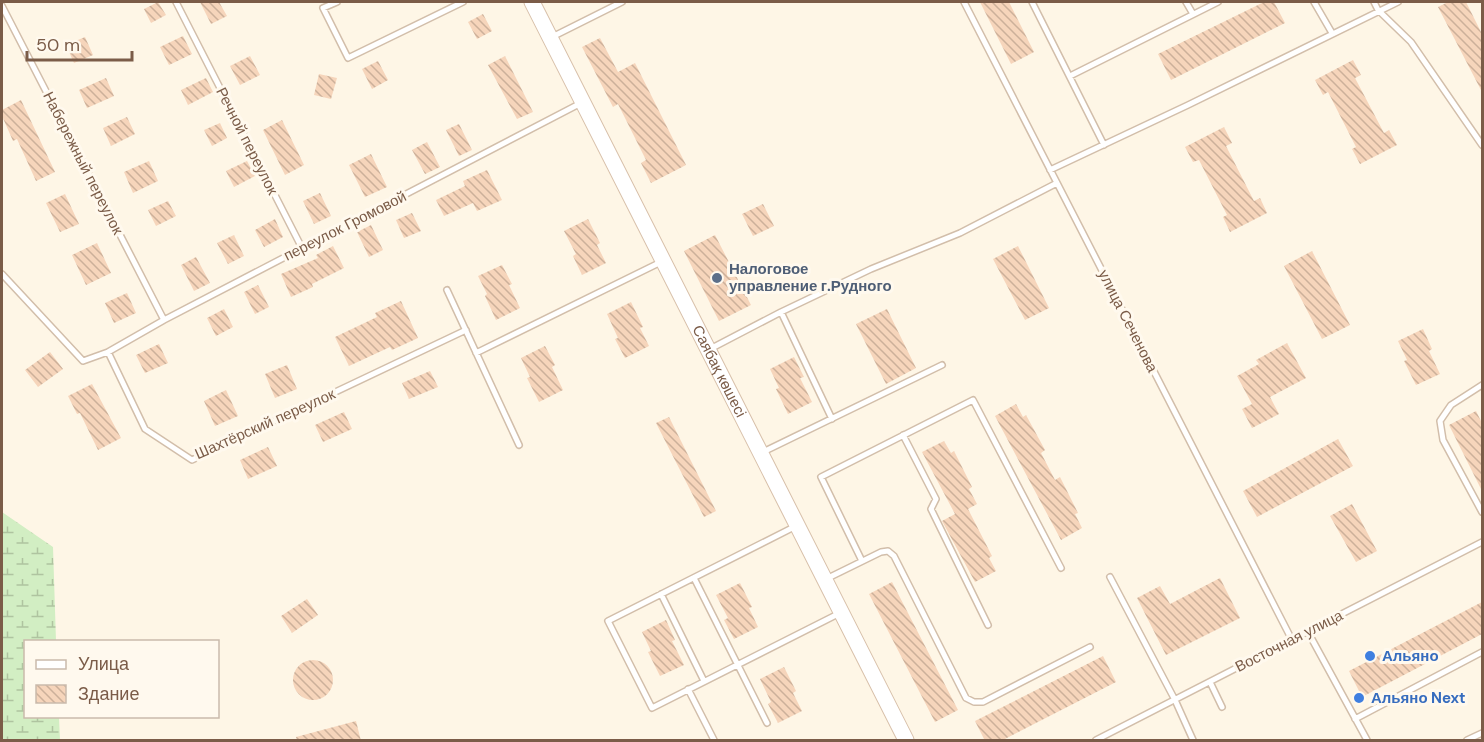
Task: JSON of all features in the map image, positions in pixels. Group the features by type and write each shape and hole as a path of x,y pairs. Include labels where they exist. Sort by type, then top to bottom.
{"street":[{"name":"Саябақ көшесі","path":"532,2 906,741"}],"lane":[{"name":"Речной переулок","path":"176,2 302,248"},
{"path":"337,2 323,8 348,58 463,2"},
{"path":"550,38 622,2"},
{"name":"улица Сеченова","path":"964,2 1292,640"},
{"path":"1032,2 1104,145"},
{"path":"1186,2 1192,14"},
{"path":"1070,76 1218,2"},
{"path":"1314,2 1332,33"},
{"path":"1374,2 1377,10 1411,42 1482,145"},
{"path":"1050,170 1377,10 1398,2"},
{"name":"Набережный переулок","path":"2,6 164,320"},
{"name":"переулок Громовой","path":"2,274 83,361 108,352 164,320 583,102"},
{"path":"709,349 871,269 960,233 1057,183"},
{"path":"476,353 664,261"},
{"path":"447,290 519,445"},
{"path":"781,312 832,419"},
{"name":"Шахтёрский переулок","path":"108,352 145,429 192,459 466,330"},
{"path":"761,453 942,365"},
{"path":"1482,385 1451,405 1440,421 1443,440 1482,512"},
{"path":"862,561 821,477 973,400 1061,568"},
{"path":"903,435 936,499 931,508 988,625"},
{"path":"798,525 608,621 652,708 841,612"},
{"name":"Восточная улица","path":"1096,741 1482,542"},
{"path":"825,580 881,552 888,551 894,556 966,698 974,702 983,702 1090,647"},
{"path":"1110,577 1193,741"},
{"path":"694,578 767,723"},
{"path":"661,594 704,681"},
{"path":"1308,632 1367,741"},
{"path":"1355,719 1482,652"},
{"path":"1210,682 1222,707"},
{"path":"688,689 714,741"},
{"path":"1467,741 1482,733"}],"green space":[{"path":"2,512 53,547 56,640 24,640 24,718 59,718 60,740 2,740"}],"building":[{"path":"158,2 166,15 151,23 144,9"},
{"path":"200,2 219,2 227,16 211,24"},
{"path":"980,2 1009,2 1034,52 1011,64"},
{"path":"1264,2 1274,2 1285,23 1171,80 1158,54"},
{"path":"1448,2 1466,2 1482,34 1482,92 1438,7"},
{"path":"483,14 492,31 477,39 468,22"},
{"path":"183,36 192,54 169,65 160,47"},
{"path":"85,37 93,55 74,63 66,45"},
{"path":"600,38 618,72 635,63 686,165 651,183 641,163 646,160 618,104 613,107 582,47"},
{"path":"250,56 260,75 240,85 230,66"},
{"path":"505,56 533,112 517,119 488,65"},
{"path":"1353,60 1361,75 1355,78 1384,133 1389,130 1397,145 1360,164 1352,149 1356,147 1328,92 1323,95 1315,80"},
{"path":"378,61 388,80 372,89 362,69"},
{"path":"319,74 337,78 331,99 314,95"},
{"path":"106,78 114,96 87,108 79,90"},
{"path":"206,78 213,92 188,105 181,90"},
{"path":"21,100 55,172 36,181 17,139 13,141 2,116 2,110"},
{"path":"127,117 135,134 111,146 103,128"},
{"path":"282,120 304,165 285,175 263,130"},
{"path":"220,123 227,138 212,146 204,130"},
{"path":"459,124 472,150 459,156 446,130"},
{"path":"1224,127 1232,143 1226,146 1254,201 1260,198 1267,213 1230,232 1223,217 1227,215 1199,160 1193,162 1185,147"},
{"path":"427,142 440,167 425,174 412,150"},
{"path":"371,154 387,187 365,197 349,165"},
{"path":"149,161 158,181 133,193 124,172"},
{"path":"247,161 255,176 234,187 226,171"},
{"path":"487,170 502,200 477,211 473,203 444,216 436,200 465,186 463,181"},
{"path":"320,193 331,216 314,224 303,201"},
{"path":"65,194 79,224 60,232 46,203"},
{"path":"168,201 176,216 156,226 148,210"},
{"path":"763,204 774,226 753,236 742,214"},
{"path":"412,213 421,231 404,238 396,220"},
{"path":"275,219 283,237 264,247 255,230"},
{"path":"588,219 600,243 597,245 606,263 582,275 573,256 576,254 564,231"},
{"path":"371,225 383,250 369,257 357,232"},
{"path":"234,235 244,256 228,264 217,243"},
{"name":"Налоговое управление г.Рудного","path":"715,235 751,305 719,321 684,251"},
{"path":"97,243 111,273 86,285 72,255"},
{"path":"333,246 344,268 291,297 281,274 318,258 316,255"},
{"path":"1018,246 1049,308 1025,320 993,259"},
{"path":"1312,251 1350,325 1322,339 1284,266"},
{"path":"196,257 210,283 194,291 181,265"},
{"path":"502,265 512,284 509,285 520,308 496,320 478,276"},
{"path":"258,285 269,307 255,314 244,292"},
{"path":"127,293 136,313 114,323 105,303"},
{"path":"401,301 418,338 392,350 390,347 349,366 335,337 377,317 375,313"},
{"path":"631,302 649,346 625,358 615,339 618,338 607,314"},
{"path":"224,309 233,327 216,336 207,318"},
{"path":"887,309 916,368 886,384 856,324"},
{"path":"1423,329 1432,349 1429,351 1440,374 1416,385 1404,361 1407,360 1398,341"},
{"path":"1287,343 1306,378 1270,397 1279,414 1252,428 1242,409 1252,404 1237,376 1259,364 1256,360"},
{"path":"159,344 168,363 145,373 136,355"},
{"path":"545,346 555,365 552,367 563,390 539,402 527,378 530,377 521,358"},
{"path":"50,352 63,369 38,387 25,370"},
{"path":"794,357 804,377 800,378 812,402 788,414 776,389 779,388 770,369"},
{"path":"287,365 297,389 275,398 265,374"},
{"path":"430,371 438,387 409,399 402,383"},
{"path":"92,384 121,438 98,450 80,413 77,414 68,396"},
{"path":"226,390 238,416 215,426 204,401"},
{"path":"1016,404 1023,417 1026,415 1045,450 1041,453 1055,480 1060,477 1078,513 1075,514 1082,528 1061,540 995,416"},
{"path":"1476,411 1482,423 1482,491 1449,425"},
{"path":"344,412 352,429 323,442 315,425"},
{"path":"669,417 716,511 704,517 656,423"},
{"path":"1338,439 1353,466 1257,517 1243,491"},
{"path":"944,441 951,453 954,451 972,487 969,489 977,504 968,509 992,556 989,558 996,571 975,582 942,521 955,514 922,452"},
{"path":"268,447 277,466 248,479 240,460"},
{"path":"1352,504 1377,551 1356,562 1330,516"},
{"path":"1220,578 1240,618 1166,655 1137,598 1160,586 1170,604"},
{"path":"892,582 958,710 935,722 869,594"},
{"path":"740,583 752,607 749,608 758,627 734,639 724,620 728,618 716,595"},
{"path":"307,599 318,615 292,633 281,616"},
{"path":"1482,602 1482,634 1362,697 1349,671"},
{"path":"666,620 675,640 672,641 684,665 660,676 648,652 651,651 642,632"},
{"path":"1103,656 1116,682 1001,741 985,741 975,721"},
{"path":"313,660 327,666 333,680 327,694 313,700 299,694 293,680 299,666"},
{"path":"784,667 796,691 793,693 802,711 778,723 768,704 771,702 760,679"},
{"path":"356,721 361,741 297,741 296,737"}],"place":[{"name":"Налоговое управление г.Рудного","path":"717,278"},
{"name":"Альяно","path":"1370,656"},
{"name":"Альяно Next","path":"1359,698"}]}
